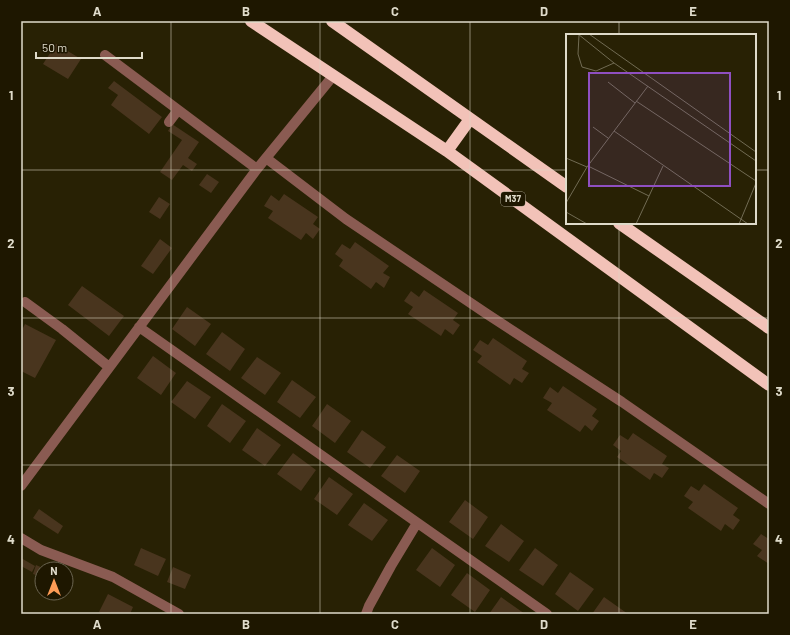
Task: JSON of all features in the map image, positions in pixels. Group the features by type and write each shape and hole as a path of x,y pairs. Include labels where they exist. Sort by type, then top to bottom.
{"highway":[{"name":"M37","path":"251,21 447,151 769,385"},
{"path":"332,21 566,186"},
{"path":"447,151 470,119"},
{"path":"620,224 769,328"}],"street":[{"path":"105,55 257,169"},
{"path":"21,486 257,169 333,76"},
{"path":"169,122 178,110"},
{"path":"266,158 353,223 487,314 622,402 769,504"},
{"path":"25,302 62,329 109,367"},
{"path":"139,327 546,614"},
{"path":"366,614 391,566 417,523"},
{"path":"21,538 41,550 113,577 179,614"}],"building":[{"path":"56,44 81,59 68,79 43,64"},
{"path":"114,81 162,117 149,134 111,105 118,95 108,88"},
{"path":"172,124 199,142 188,158 197,164 192,171 183,165 172,180 160,172 182,140 168,131"},
{"path":"207,174 219,182 211,193 199,185"},
{"path":"284,194 318,217 313,224 320,229 313,239 306,233 301,240 268,218 273,211 264,206 271,195 279,201"},
{"path":"159,197 170,204 160,219 149,212"},
{"path":"160,239 172,248 153,274 141,266"},
{"path":"355,242 389,266 383,273 390,277 384,288 376,282 371,289 339,266 343,260 335,254 342,244 350,249"},
{"path":"82,286 124,316 109,336 68,305"},
{"path":"424,290 458,313 453,320 460,325 453,335 445,329 441,336 408,314 413,307 404,301 411,291 419,297"},
{"path":"187,307 211,324 195,346 172,329"},
{"path":"25,324 56,340 35,378 21,371 21,332"},
{"path":"222,332 245,349 230,371 206,354"},
{"path":"493,338 527,361 522,369 529,373 522,383 514,378 510,385 477,362 482,356 473,350 480,340 488,345"},
{"path":"153,356 176,373 161,395 137,378"},
{"path":"257,357 281,373 265,395 241,378"},
{"path":"292,380 316,397 300,418 277,402"},
{"path":"187,381 211,397 195,419 171,402"},
{"path":"563,386 597,409 592,416 599,421 592,431 585,425 580,432 547,410 552,403 543,398 550,387 558,393"},
{"path":"222,404 246,421 230,443 207,426"},
{"path":"327,404 351,421 335,443 312,426"},
{"path":"257,428 281,445 265,466 242,450"},
{"path":"362,430 386,447 370,468 347,452"},
{"path":"633,433 667,456 662,464 669,468 662,478 654,473 650,480 617,457 621,451 613,445 620,435 628,440"},
{"path":"293,453 316,470 301,491 277,474"},
{"path":"397,455 420,471 405,493 381,476"},
{"path":"329,477 353,494 337,515 314,499"},
{"path":"704,484 738,508 733,515 740,520 733,530 725,524 721,531 688,508 693,502 684,496 691,486 699,491"},
{"path":"465,500 488,517 473,539 449,522"},
{"path":"364,503 388,520 372,541 348,525"},
{"path":"39,509 63,526 58,534 33,518"},
{"path":"501,524 524,541 509,562 485,546"},
{"path":"761,534 769,539 769,564 757,556 762,550 753,544"},
{"path":"141,548 166,559 158,576 134,565"},
{"path":"432,548 455,565 440,587 416,570"},
{"path":"535,548 558,565 543,586 519,570"},
{"path":"21,558 34,565 34,568 32,572 21,566"},
{"path":"173,567 191,575 185,589 167,582"},
{"path":"570,572 594,589 578,611 555,594"},
{"path":"467,573 490,590 475,612 451,595"},
{"path":"108,594 133,607 130,614 103,614 99,612"},
{"path":"501,597 525,614 489,614"},
{"path":"604,597 628,614 592,614"}]}
